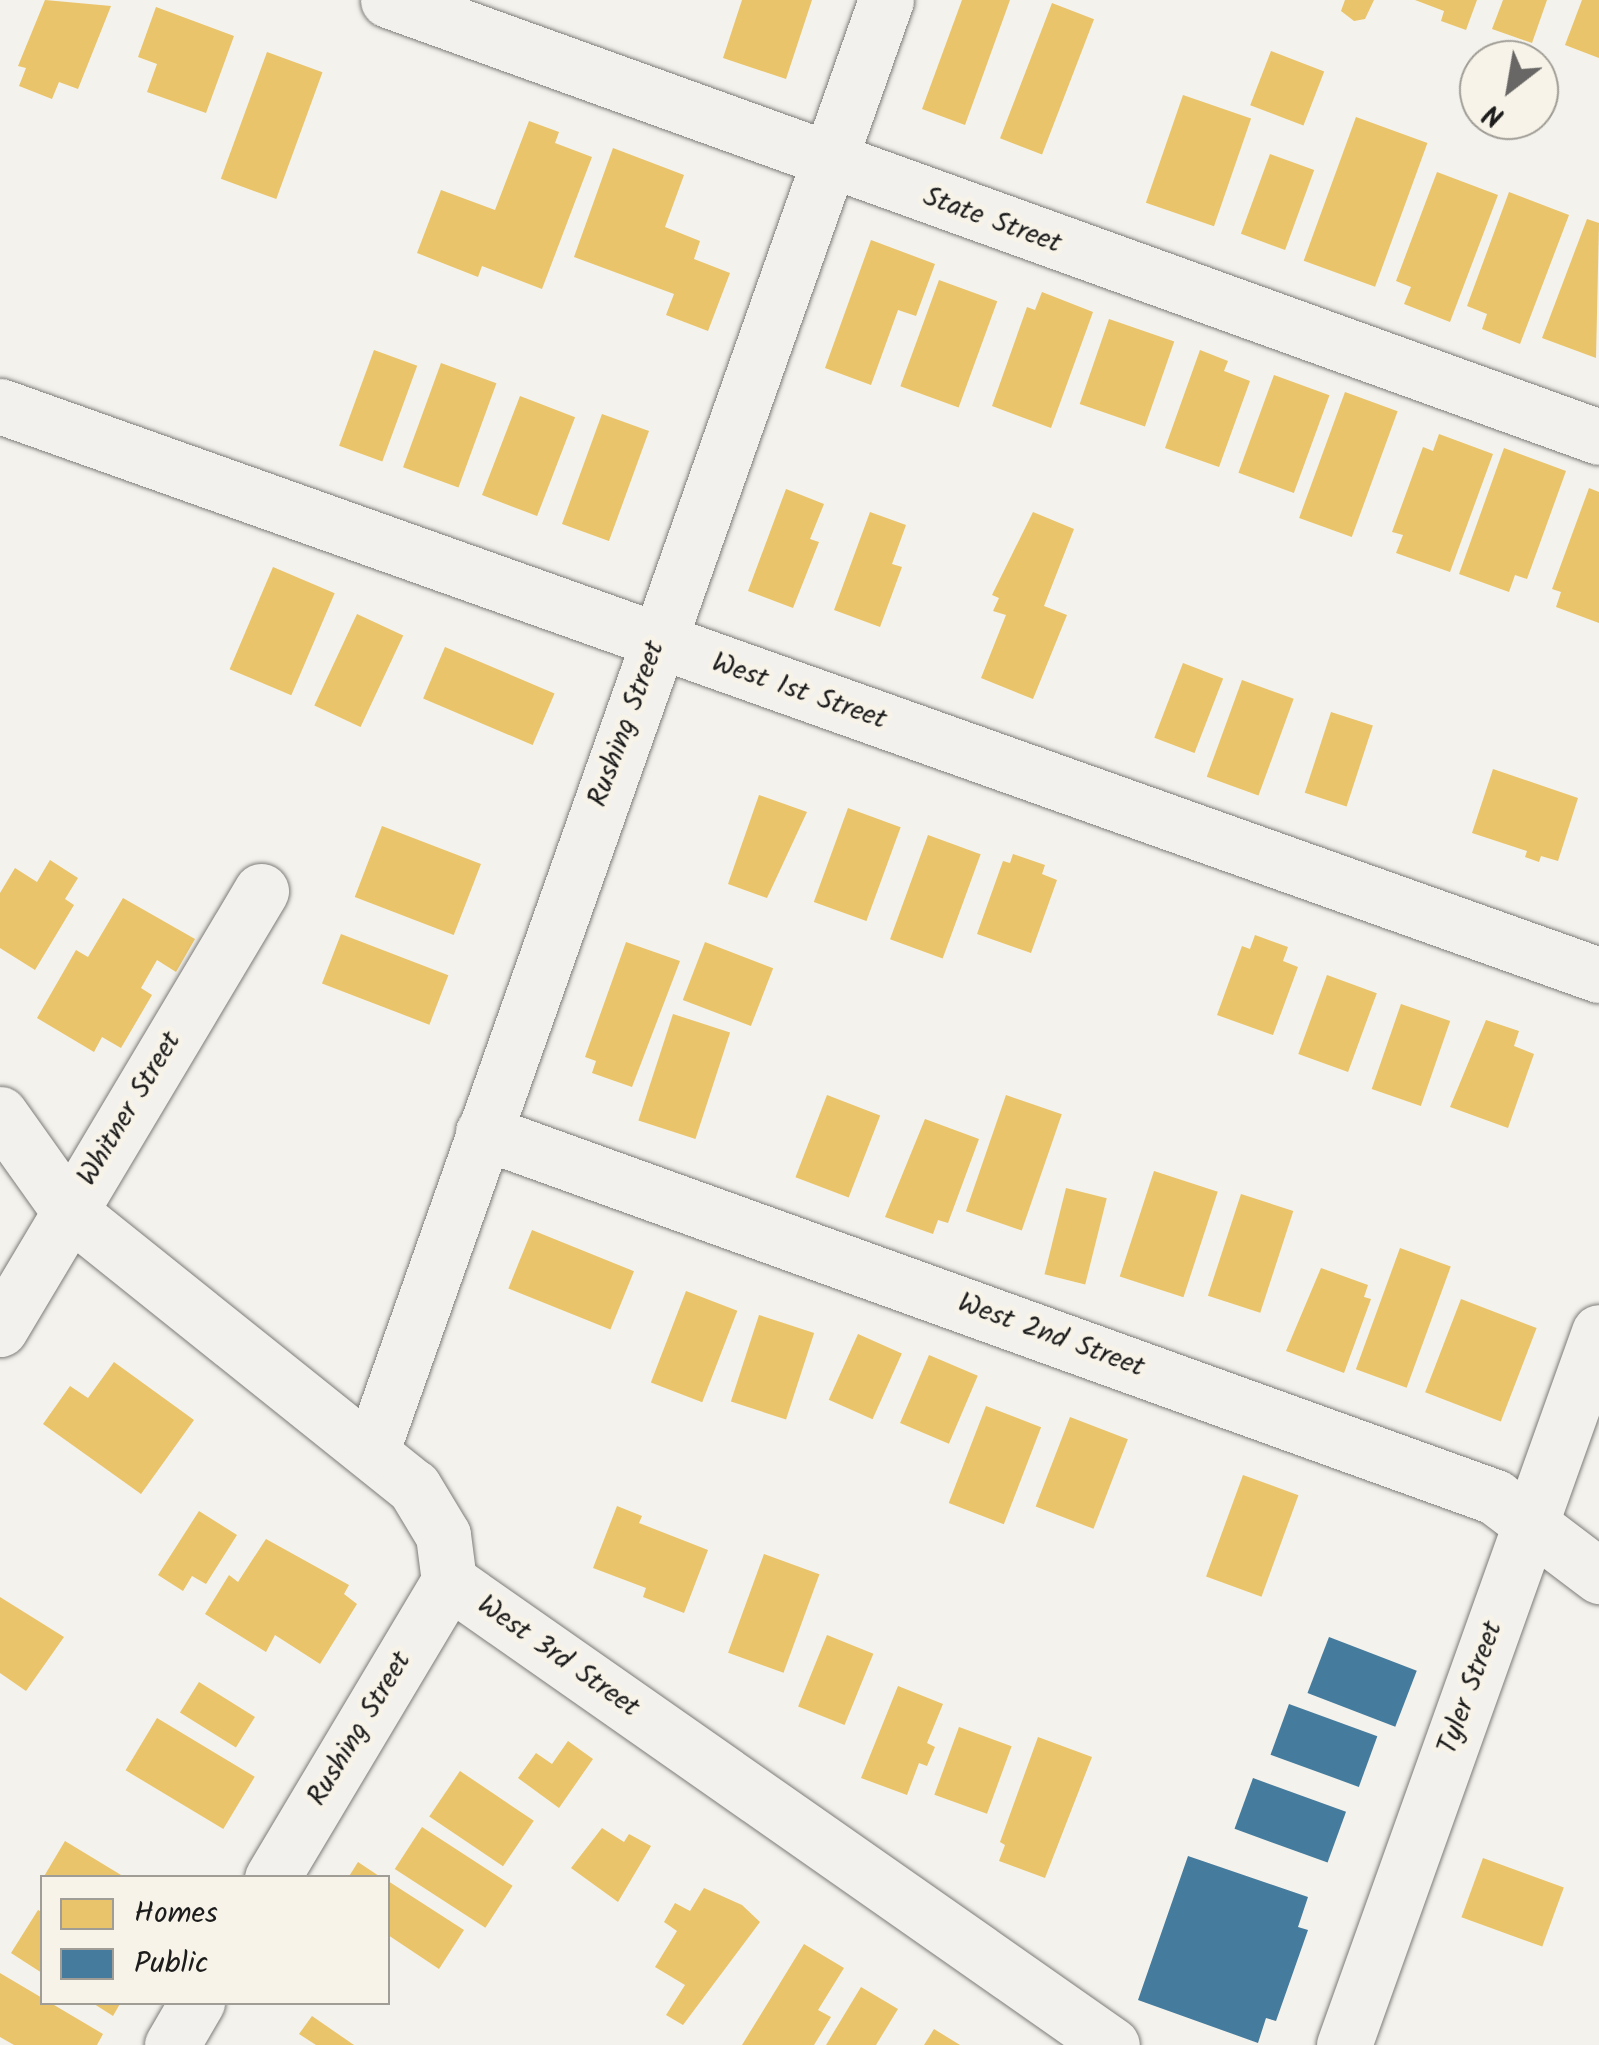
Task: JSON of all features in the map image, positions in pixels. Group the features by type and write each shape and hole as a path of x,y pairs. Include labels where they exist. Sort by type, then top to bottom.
{"street":[{"name":"State Street","path":"388,0 827,162 1599,436"},
{"name":"Rushing Street","path":"372,1450 886,0"},
{"name":"West 1st Street","path":"0,406 1599,976"},
{"name":"Whitner Street","path":"0,1328 262,891"},
{"path":"0,1114 69,1211"},
{"name":"West 2nd Street","path":"483,1132 1495,1496 1528,1527 1599,1576"},
{"name":"West 3rd Street","path":"69,1211 372,1450 424,1503 442,1535 449,1581 1112,2045"},
{"name":"Tyler Street","path":"1344,2045 1599,1332"},
{"name":"Rushing Street","path":"274,1875 449,1581"},
{"path":"172,2045 195,2005"}],"building: Homes":[{"path":"45,0 111,6 78,89 59,82 52,99 19,86 26,68 18,66"},
{"path":"742,0 812,0 786,79 723,58"},
{"path":"962,0 1010,0 965,125 922,109"},
{"path":"1345,0 1374,0 1365,19 1354,21 1341,11"},
{"path":"1415,0 1477,0 1466,30 1441,21 1444,11"},
{"path":"1503,0 1547,0 1533,40 1492,29"},
{"path":"1582,0 1599,0 1599,58 1565,45"},
{"path":"1052,3 1094,19 1042,154 1000,138"},
{"path":"156,7 234,36 206,113 147,92 157,64 138,57"},
{"path":"1271,51 1324,71 1303,126 1250,105"},
{"path":"267,52 322,72 276,199 221,179"},
{"path":"1183,95 1251,118 1214,226 1146,203"},
{"path":"1356,117 1427,143 1375,287 1304,261"},
{"path":"529,121 559,132 555,143 592,157 542,289 482,266 478,277 417,253 441,190 495,210"},
{"path":"613,148 684,175 665,227 700,241 694,259 730,273 708,331 666,315 674,294 574,257"},
{"path":"1270,154 1314,170 1285,250 1241,234"},
{"path":"1437,172 1498,195 1450,322 1404,304 1411,287 1396,281"},
{"path":"1509,192 1569,215 1520,344 1482,329 1487,314 1467,306"},
{"path":"1587,219 1599,223 1596,358 1542,338"},
{"path":"871,240 935,264 916,316 898,310 871,385 825,368"},
{"path":"939,280 997,301 959,407 900,386"},
{"path":"1042,292 1093,312 1051,428 992,406 1027,307 1035,310"},
{"path":"1109,319 1174,341 1145,427 1080,404"},
{"path":"374,350 417,366 382,462 339,446"},
{"path":"1200,350 1228,361 1224,371 1250,381 1219,467 1165,448"},
{"path":"441,363 496,383 458,487 403,467"},
{"path":"1274,375 1329,395 1294,493 1238,473"},
{"path":"1345,392 1398,411 1352,537 1299,518"},
{"path":"520,396 575,417 537,516 482,495"},
{"path":"602,414 649,431 609,541 562,524"},
{"path":"1439,434 1493,454 1450,572 1396,553 1403,535 1392,532 1423,447 1433,451"},
{"path":"1504,448 1566,471 1527,579 1515,575 1509,592 1459,574"},
{"path":"1589,488 1599,492 1599,623 1556,607 1561,592 1552,589"},
{"path":"786,489 824,504 810,539 819,542 793,608 748,591"},
{"path":"870,512 906,525 892,564 902,567 880,627 834,610"},
{"path":"1033,512 1074,529 1044,606 1067,615 1033,699 981,678 1006,615 993,611 999,598 992,595"},
{"path":"273,567 335,593 291,695 230,669"},
{"path":"357,614 403,636 361,727 314,706"},
{"path":"445,647 555,693 533,745 423,699"},
{"path":"1183,663 1223,678 1194,753 1154,738"},
{"path":"1242,680 1294,699 1258,796 1207,777"},
{"path":"1331,712 1373,726 1347,806 1305,793"},
{"path":"1493,769 1578,798 1558,861 1541,856 1539,862 1525,857 1527,851 1472,833"},
{"path":"759,795 807,812 767,898 728,884"},
{"path":"848,808 901,827 866,921 814,902"},
{"path":"382,826 481,864 454,935 355,897"},
{"path":"928,835 981,854 943,958 890,939"},
{"path":"1013,854 1045,865 1042,874 1057,880 1031,953 977,934 1003,861 1010,863"},
{"path":"50,860 78,878 65,899 74,905 35,970 0,948 0,893 15,868 37,882"},
{"path":"123,898 195,939 176,972 157,960 141,988 152,995 121,1048 102,1037 94,1052 37,1018 76,950 88,957"},
{"path":"341,934 448,975 429,1025 322,983"},
{"path":"1255,935 1288,947 1283,961 1298,967 1273,1035 1217,1015 1242,946 1250,949"},
{"path":"626,942 680,961 632,1087 592,1073 596,1061 585,1057"},
{"path":"705,942 773,968 751,1026 683,1000"},
{"path":"1327,975 1377,993 1348,1072 1298,1054"},
{"path":"1401,1004 1450,1021 1421,1106 1372,1089"},
{"path":"673,1014 730,1033 695,1139 638,1121"},
{"path":"1486,1020 1519,1031 1514,1046 1534,1054 1508,1128 1450,1107"},
{"path":"827,1095 880,1115 849,1198 795,1177"},
{"path":"1006,1095 1062,1114 1022,1231 966,1211"},
{"path":"925,1119 979,1139 948,1223 938,1220 933,1234 885,1217"},
{"path":"1154,1171 1218,1192 1183,1297 1120,1277"},
{"path":"1066,1188 1107,1198 1085,1285 1044,1274"},
{"path":"1241,1194 1293,1211 1260,1313 1208,1296"},
{"path":"532,1230 634,1271 610,1330 508,1288"},
{"path":"1400,1248 1451,1266 1407,1388 1356,1369"},
{"path":"1321,1268 1368,1285 1364,1297 1371,1299 1344,1373 1286,1351"},
{"path":"686,1291 737,1311 702,1402 651,1382"},
{"path":"1461,1299 1537,1328 1501,1421 1425,1392"},
{"path":"759,1315 814,1333 786,1419 731,1402"},
{"path":"858,1334 902,1354 873,1419 829,1400"},
{"path":"929,1355 978,1376 949,1444 900,1423"},
{"path":"114,1362 194,1420 141,1494 43,1424 70,1386 88,1398"},
{"path":"986,1406 1041,1427 1004,1524 949,1503"},
{"path":"1070,1417 1128,1439 1093,1529 1036,1507"},
{"path":"1243,1475 1298,1495 1262,1597 1206,1576"},
{"path":"617,1506 642,1516 639,1523 708,1550 684,1613 643,1597 646,1588 593,1568"},
{"path":"199,1511 237,1535 206,1584 192,1576 183,1591 158,1575"},
{"path":"266,1539 349,1585 344,1594 357,1604 320,1664 275,1635 266,1652 205,1614 229,1575 238,1582"},
{"path":"764,1554 819,1574 784,1673 728,1653"},
{"path":"0,1597 64,1637 26,1691 0,1673"},
{"path":"827,1635 873,1654 845,1725 798,1706"},
{"path":"199,1682 255,1717 236,1748 180,1713"},
{"path":"898,1686 943,1704 927,1743 935,1747 927,1766 919,1763 907,1795 861,1778"},
{"path":"157,1718 255,1777 223,1829 126,1770"},
{"path":"959,1727 1012,1746 987,1814 934,1795"},
{"path":"1038,1737 1092,1757 1045,1878 999,1861 1005,1845 1000,1842"},
{"path":"568,1741 593,1759 559,1808 518,1778 536,1753 552,1764"},
{"path":"460,1771 534,1821 503,1866 429,1817"},
{"path":"422,1827 513,1886 485,1928 395,1869"},
{"path":"602,1828 624,1842 629,1834 651,1846 618,1902 571,1868"},
{"path":"65,1841 121,1875 45,1875"},
{"path":"1483,1858 1564,1887 1542,1947 1461,1917"},
{"path":"358,1862 378,1875 350,1875"},
{"path":"390,1882 464,1930 439,1969 390,1936"},
{"path":"704,1888 742,1905 760,1922 683,2025 666,2015 685,1985 655,1967 677,1931 664,1922 675,1903 690,1911"},
{"path":"38,1910 40,1911 40,1972 11,1953"},
{"path":"804,1944 844,1968 818,2010 831,2017 814,2045 742,2045"},
{"path":"0,1973 40,1997 40,2005 54,2005 103,2034 97,2045 14,2045 0,2037"},
{"path":"861,1987 898,2009 876,2045 826,2045"},
{"path":"96,2005 119,2005 113,2016"},
{"path":"312,2016 354,2045 316,2045 299,2034"},
{"path":"934,2029 960,2045 924,2045"}],"building: Public":[{"path":"1329,1637 1417,1671 1395,1727 1307,1693"},
{"path":"1289,1704 1377,1736 1359,1787 1271,1755"},
{"path":"1253,1778 1346,1812 1328,1863 1235,1829"},
{"path":"1188,1856 1308,1897 1298,1927 1308,1930 1276,2021 1266,2018 1258,2043 1138,2000"}]}
